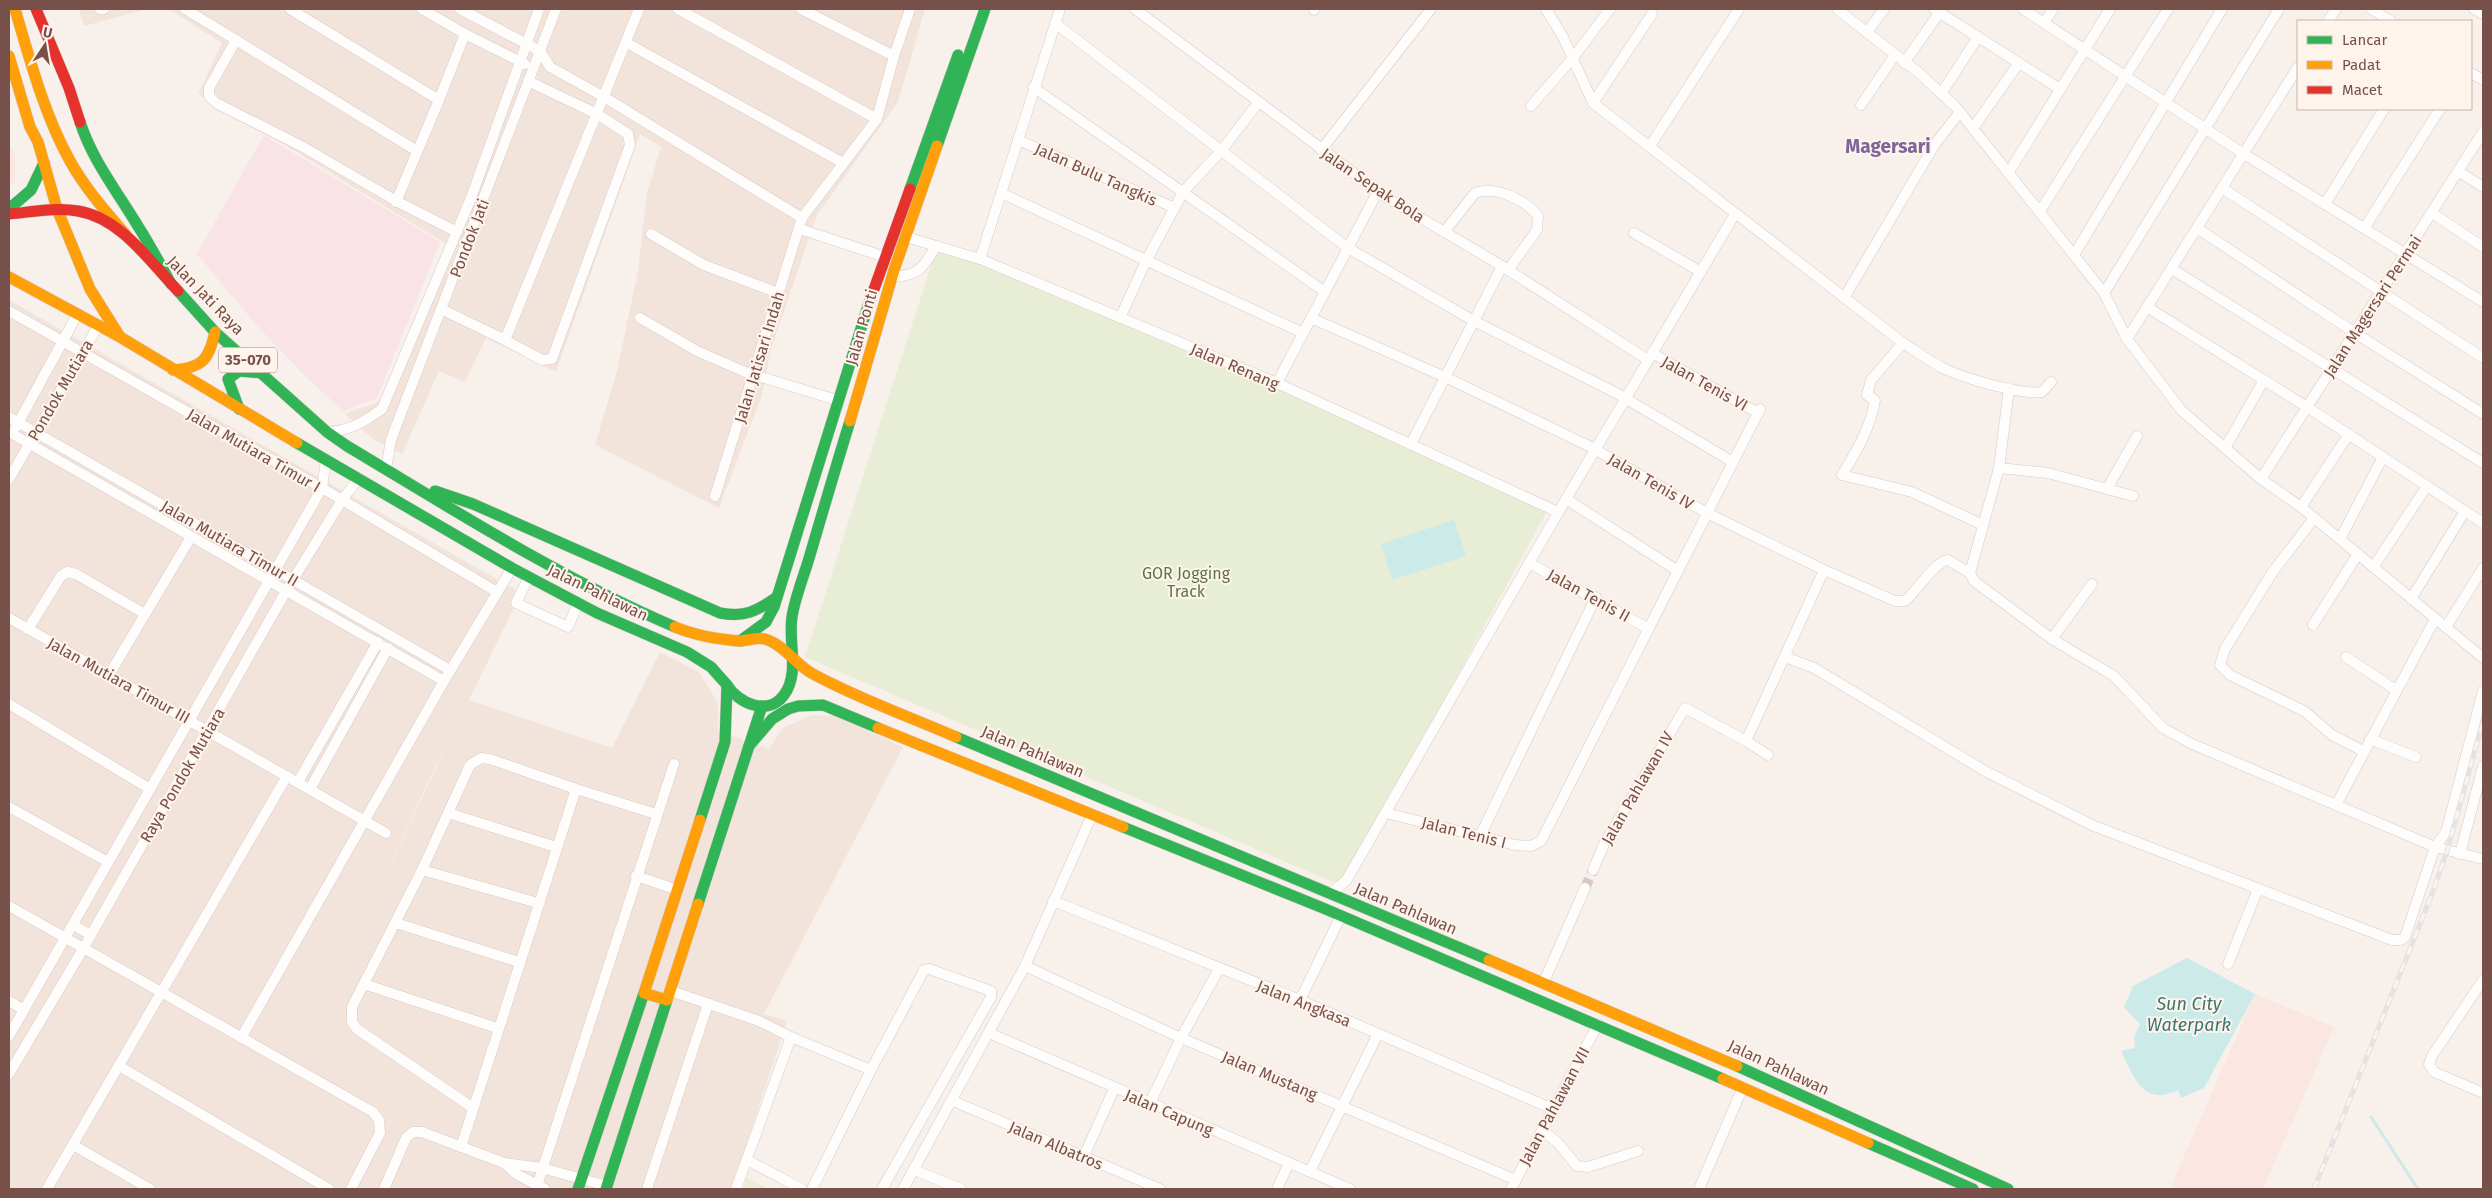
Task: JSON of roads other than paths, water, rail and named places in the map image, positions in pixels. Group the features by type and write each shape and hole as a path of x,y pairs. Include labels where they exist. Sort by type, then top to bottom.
{"main road":[{"path":"15,9 42,90 70,161 96,200 126,234"},
{"path":"36,9 93,154 153,249 171,284"},
{"name":"Jalan Ponti","path":"740,641 766,622 777,597 864,316 975,9"},
{"name":"Jalan Ponti","path":"792,660 790,633 792,617 879,320 985,9"},
{"path":"9,56 30,127"},
{"path":"9,99 30,127 38,142 58,210 90,289 120,337"},
{"path":"9,209 23,201 31,191 38,180 44,163"},
{"name":"Jalan Jati Raya","path":"9,214 58,210 78,211 94,216 126,234 215,332 327,432 386,469"},
{"name":"35-070","path":"9,277 120,337 239,409 359,478"},
{"path":"864,316 879,320"},
{"path":"174,370 193,369 204,363 213,348 215,332"},
{"path":"239,409 229,387 228,379 231,374 241,370 263,373"},
{"name":"Jalan Pahlawan","path":"386,469 561,574 632,609 681,630 740,641 759,638 768,640 784,649 792,660 803,669 831,684 1707,1052 2008,1189"},
{"name":"Jalan Pahlawan","path":"359,478 512,568 578,603 687,652 711,667 732,692 745,703 762,706"},
{"path":"405,480 473,504 720,613 739,618 753,614 777,597"},
{"path":"606,1188 762,706 777,701 787,691 792,678 792,660"},
{"path":"578,1189 644,993 675,889 725,742 727,685"},
{"name":"Jalan Pahlawan","path":"749,746 776,714 797,704 823,705 1341,916 1598,1024 1973,1189"},
{"path":"644,993 669,996"},
{"path":"1678,1058 1685,1043"},
{"path":"1699,1067 1707,1052"}],"street":[{"path":"185,9 417,152"},
{"path":"290,9 439,100"},
{"path":"422,9 519,62 533,68 550,67"},
{"path":"461,9 540,51 550,67 604,97 802,218 877,118 894,56 910,9"},
{"name":"Pondok Jati","path":"382,409 457,232 539,9"},
{"name":"Pondok Jati","path":"386,469 392,440 400,416 556,9"},
{"path":"505,340 627,43 639,9"},
{"path":"678,9 877,118"},
{"path":"801,9 894,56"},
{"path":"980,259 1060,9"},
{"name":"Jalan Sepak Bola","path":"1135,9 1378,192 1650,357"},
{"path":"1321,150 1431,9"},
{"path":"1546,9 1593,103 1903,344 1946,369 2009,388 2031,393 2042,392 2051,382"},
{"path":"1531,106 1572,59 1610,9"},
{"path":"1650,146 1739,9"},
{"path":"1837,9 1895,55 1960,112 2104,293 2127,339 2182,411 2262,479 2300,506 2374,566 2483,658"},
{"path":"1867,32 1884,9"},
{"path":"2023,9 2244,154 2483,302"},
{"path":"2044,23 2053,9"},
{"path":"2009,172 2110,9"},
{"path":"2040,211 2168,9"},
{"path":"2074,255 2222,9"},
{"path":"2104,293 2279,9"},
{"path":"2329,20 2336,9"},
{"path":"2371,9 2389,20"},
{"path":"2474,9 2483,14"},
{"path":"1904,63 1937,11 2060,89"},
{"path":"1593,103 1652,14"},
{"path":"1055,23 1348,248 1474,321 1625,398 1733,462 1649,628"},
{"path":"396,202 465,34"},
{"path":"1941,94 1978,37"},
{"path":"236,40 209,88 209,96 216,103 303,147 396,202 457,232"},
{"path":"627,43 843,163"},
{"path":"1861,105 1895,55"},
{"path":"1973,128 2019,63"},
{"path":"2127,339 2297,69"},
{"path":"2472,74 2483,80"},
{"path":"441,309 542,360 552,359 630,146 628,134 597,114 528,80"},
{"path":"1034,87 1325,292"},
{"path":"1120,318 1146,261 1183,192 1221,151 1258,103"},
{"path":"2326,204 2383,110"},
{"path":"2365,228 2439,110"},
{"path":"1844,298 1935,144 1960,112"},
{"name":"Jalan Magersari Permai","path":"2262,479 2482,135"},
{"name":"Jalan Bulu Tangkis","path":"1018,140 1175,208"},
{"path":"2458,171 2483,187"},
{"path":"2222,188 2483,358"},
{"path":"1411,444 1474,321 1505,268 1537,230 1538,216 1533,209 1493,190 1482,190 1475,193 1444,232"},
{"path":"1277,383 1378,192"},
{"path":"1001,193 1303,334"},
{"path":"2432,213 2483,247"},
{"path":"1331,893 1346,882 1558,512 1735,214"},
{"name":"Jalan Jatisari Indah","path":"715,496 756,376 778,293 802,218"},
{"path":"2197,228 2355,333 2483,414"},
{"path":"800,229 885,257"},
{"path":"1634,233 1701,272"},
{"path":"650,234 704,265 778,293"},
{"name":"Jalan Renang","path":"906,237 980,259 1277,383 1558,512"},
{"path":"893,276 905,277 916,273 925,264 936,246"},
{"path":"2172,269 2483,463"},
{"path":"2147,307 2307,407 2483,523"},
{"name":"Jalan Mutiara Timur I","path":"9,311 322,488 497,592"},
{"name":"Pondok Mutiara","path":"10,435 77,315"},
{"path":"640,318 697,351 756,376 837,400"},
{"name":"Jalan Tenis IV","path":"1311,318 1445,377 1595,449 1707,513 1824,570 1896,600 1905,601 1942,561 1948,560 1970,573"},
{"name":"Pondok Mutiara","path":"9,480 35,432 98,326"},
{"path":"1903,344 1871,380 1867,395 1875,400 1874,411 1858,451 1842,475 1912,492 1983,525"},
{"name":"Jalan Tenis VI","path":"1650,357 1759,411 1733,462"},
{"path":"2225,448 2264,380"},
{"path":"2009,388 1999,468 1970,573 1974,581 2052,639 2114,676 2163,728 2190,743 2435,847 2483,859"},
{"path":"327,432 343,431 368,419 382,409 400,416"},
{"name":"Jalan Mutiara Timur II","path":"9,417 450,670"},
{"path":"2300,506 2349,434"},
{"name":"Jalan Mutiara Timur II","path":"10,435 29,444 444,681"},
{"path":"2106,489 2137,436"},
{"path":"2340,539 2384,457"},
{"name":"Raya Pondok Mutiara","path":"9,1036 322,488 326,460"},
{"path":"1999,468 2048,473 2133,496"},
{"name":"Raya Pondok Mutiara","path":"9,1074 83,949 286,591 342,500 359,478"},
{"path":"2374,566 2427,486"},
{"path":"1566,499 1678,571"},
{"path":"2411,599 2465,511"},
{"path":"2314,518 2272,573 2225,649 2220,665 2230,675 2304,711 2332,735 2363,752"},
{"path":"109,675 191,537"},
{"path":"2312,625 2358,554"},
{"name":"Jalan Tenis II","path":"1529,563 1649,628"},
{"path":"241,1038 366,821 450,670 512,568"},
{"path":"2446,628 2483,568"},
{"path":"1768,755 1746,740 1824,570"},
{"path":"28,629 61,576 67,572 76,574 145,614"},
{"path":"529,577 516,603 568,627 578,603"},
{"path":"2052,639 2092,584"},
{"path":"1480,836 1596,598"},
{"name":"Jalan Mutiara Timur III","path":"9,618 191,720 386,833"},
{"path":"2336,805 2435,619"},
{"name":"Jalan Tenis I","path":"1386,813 1515,845 1532,846 1541,841 1649,628"},
{"path":"298,782 378,642"},
{"path":"310,789 388,648"},
{"path":"1785,657 1814,668 1985,771 2094,826 2392,940 2401,940 2405,937 2435,847 2446,832 2483,691"},
{"path":"2346,657 2396,690"},
{"path":"9,704 150,789"},
{"name":"Jalan Pahlawan IV","path":"1593,870 1605,842 1685,708 1746,740"},
{"path":"2370,739 2416,757"},
{"path":"473,1108 357,1030 352,1022 352,1007 422,870 470,766 481,758 490,759 575,791 655,816"},
{"path":"504,1163 518,1175 539,1188 542,1168 655,816 674,764"},
{"path":"2460,854 2483,766"},
{"path":"48,1189 287,776"},
{"path":"461,1147 497,1028 575,791"},
{"path":"9,806 108,862"},
{"path":"448,813 556,847"},
{"path":"903,1189 1026,966 1092,815"},
{"path":"422,870 538,903"},
{"path":"636,876 675,889"},
{"path":"1346,882 1350,901"},
{"path":"1544,984 1585,888"},
{"path":"2228,964 2258,889"},
{"name":"Jalan Angkasa","path":"1053,901 1300,1000 1553,1109"},
{"path":"9,906 373,1112 379,1120 380,1133 351,1189"},
{"path":"1300,1000 1341,916"},
{"path":"396,923 519,962"},
{"path":"73,925 91,935"},
{"name":"Jalan Mustang","path":"1026,966 1180,1038 1343,1105 1513,1185"},
{"path":"812,1189 871,1070 924,970 929,969 991,991 991,997 882,1189"},
{"path":"1150,1103 1180,1038 1219,969"},
{"path":"2483,980 2432,1056 2429,1064 2434,1072 2483,1094"},
{"path":"364,984 497,1028"},
{"path":"669,996 708,1004 759,1020 791,1037 871,1070"},
{"path":"9,1001 24,1010"},
{"path":"647,1189 708,1004"},
{"name":"Jalan Pahlawan VII","path":"1513,1185 1598,1024"},
{"name":"Jalan Capung","path":"989,1033 1348,1189"},
{"path":"1310,1171 1378,1034"},
{"path":"736,1189 791,1037"},
{"path":"119,1066 329,1189"},
{"path":"1699,1189 1743,1087"},
{"path":"1084,1156 1114,1088"},
{"name":"Jalan Albatros","path":"953,1101 1160,1189"},
{"path":"1542,1130 1558,1143 1577,1166 1588,1166 1638,1151"},
{"path":"384,1189 406,1138 413,1132 422,1132 504,1163 542,1168 582,1178 606,1188"},
{"path":"73,1145 150,1189"},
{"path":"747,1160 802,1189"},
{"path":"1276,1189 1289,1163"},
{"path":"914,1170 961,1189"}],"water":[{"path":"1454,520 1466,556 1392,580 1381,544"},
{"name":"Sun City Waterpark","path":"2187,958 2255,994 2204,1088 2181,1098 2178,1090 2156,1095 2141,1087 2121,1051 2135,1048 2134,1037 2140,1024 2124,1007 2133,986"}],"waterway":[{"path":"2371,1117 2418,1189"}],"tunnel":[{"path":"1585,888 1593,870"}],"railway":[{"path":"2314,1189 2432,894 2447,851 2483,721"}],"district":[{"name":"Magersari","path":"1888,146"}],"park label":[{"name":"GOR Jogging Track","path":"1186,582"}]}
